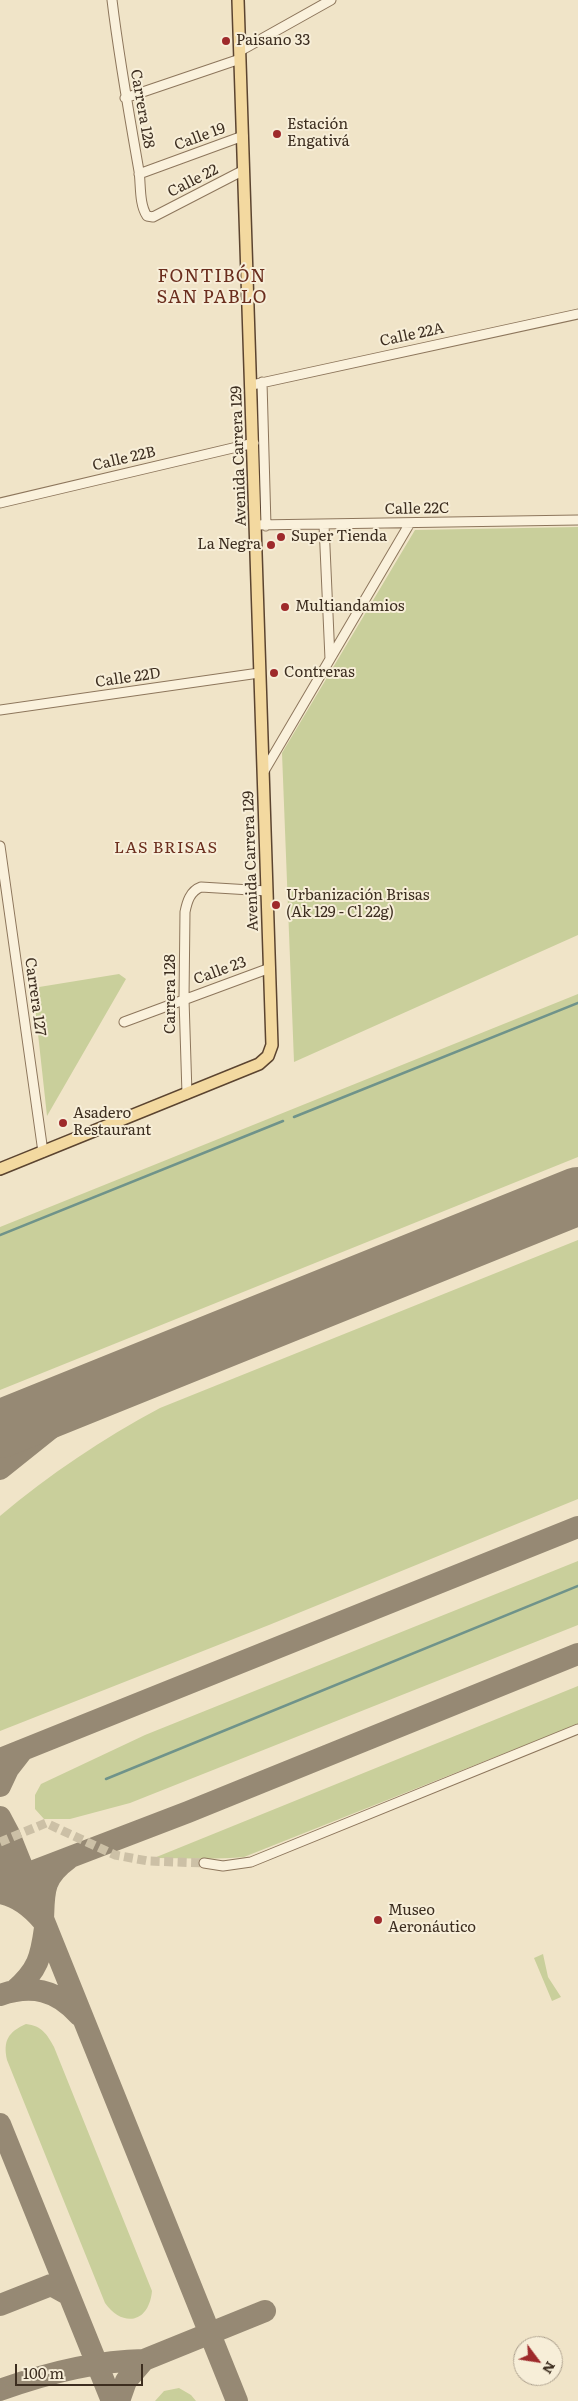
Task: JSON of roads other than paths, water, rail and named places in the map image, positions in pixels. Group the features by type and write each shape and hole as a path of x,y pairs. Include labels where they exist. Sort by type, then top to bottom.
{"main road":[{"name":"Avenida Carrera 129","path":"187,1094 265,1060 273,1039 259,673 261,526 254,442 257,383 244,170 238,0"},
{"path":"0,1169 187,1094"}],"street":[{"name":"Carrera 128","path":"112,0 143,210 147,216 153,217"},
{"path":"125,98 240,55 331,0"},
{"name":"Calle 19","path":"139,174 243,136"},
{"name":"Calle 22","path":"153,217 244,170"},
{"name":"Calle 22A","path":"257,383 578,314"},
{"path":"257,383 261,526"},
{"name":"Calle 22B","path":"0,504 254,442"},
{"name":"Calle 22C","path":"261,526 578,520"},
{"path":"263,773 410,523"},
{"path":"324,525 330,660"},
{"name":"Calle 22D","path":"0,710 259,673"},
{"name":"Carrera 127","path":"0,852 43,1152"},
{"name":"Carrera 128","path":"187,1094 184,999 186,912 191,895 201,887 267,891"},
{"name":"Calle 23","path":"124,1022 270,968"},
{"path":"204,1864 223,1866 251,1862 578,1729"}],"waterway":[{"path":"294,1117 578,1003"},
{"path":"0,1235 283,1121"},
{"path":"106,1779 578,1586"}],"tunnel":[{"path":"0,1842 46,1823 115,1855 148,1861 204,1863"}],"place":[{"name":"Paisano 33","path":"226,41"},
{"name":"Estación Engativá","path":"277,134"},
{"name":"Super Tienda","path":"281,537"},
{"name":"La Negra","path":"271,545"},
{"name":"Multiandamios","path":"285,607"},
{"name":"Contreras","path":"274,673"},
{"name":"Urbanización Brisas (Ak 129 - Cl 22g)","path":"276,905"},
{"name":"Asadero Restaurant","path":"63,1123"},
{"name":"Museo Aeronáutico","path":"378,1920"}],"district":[{"name":"FONTIBÓN SAN PABLO","path":"212,287"},
{"name":"LAS BRISAS","path":"166,848"}]}
